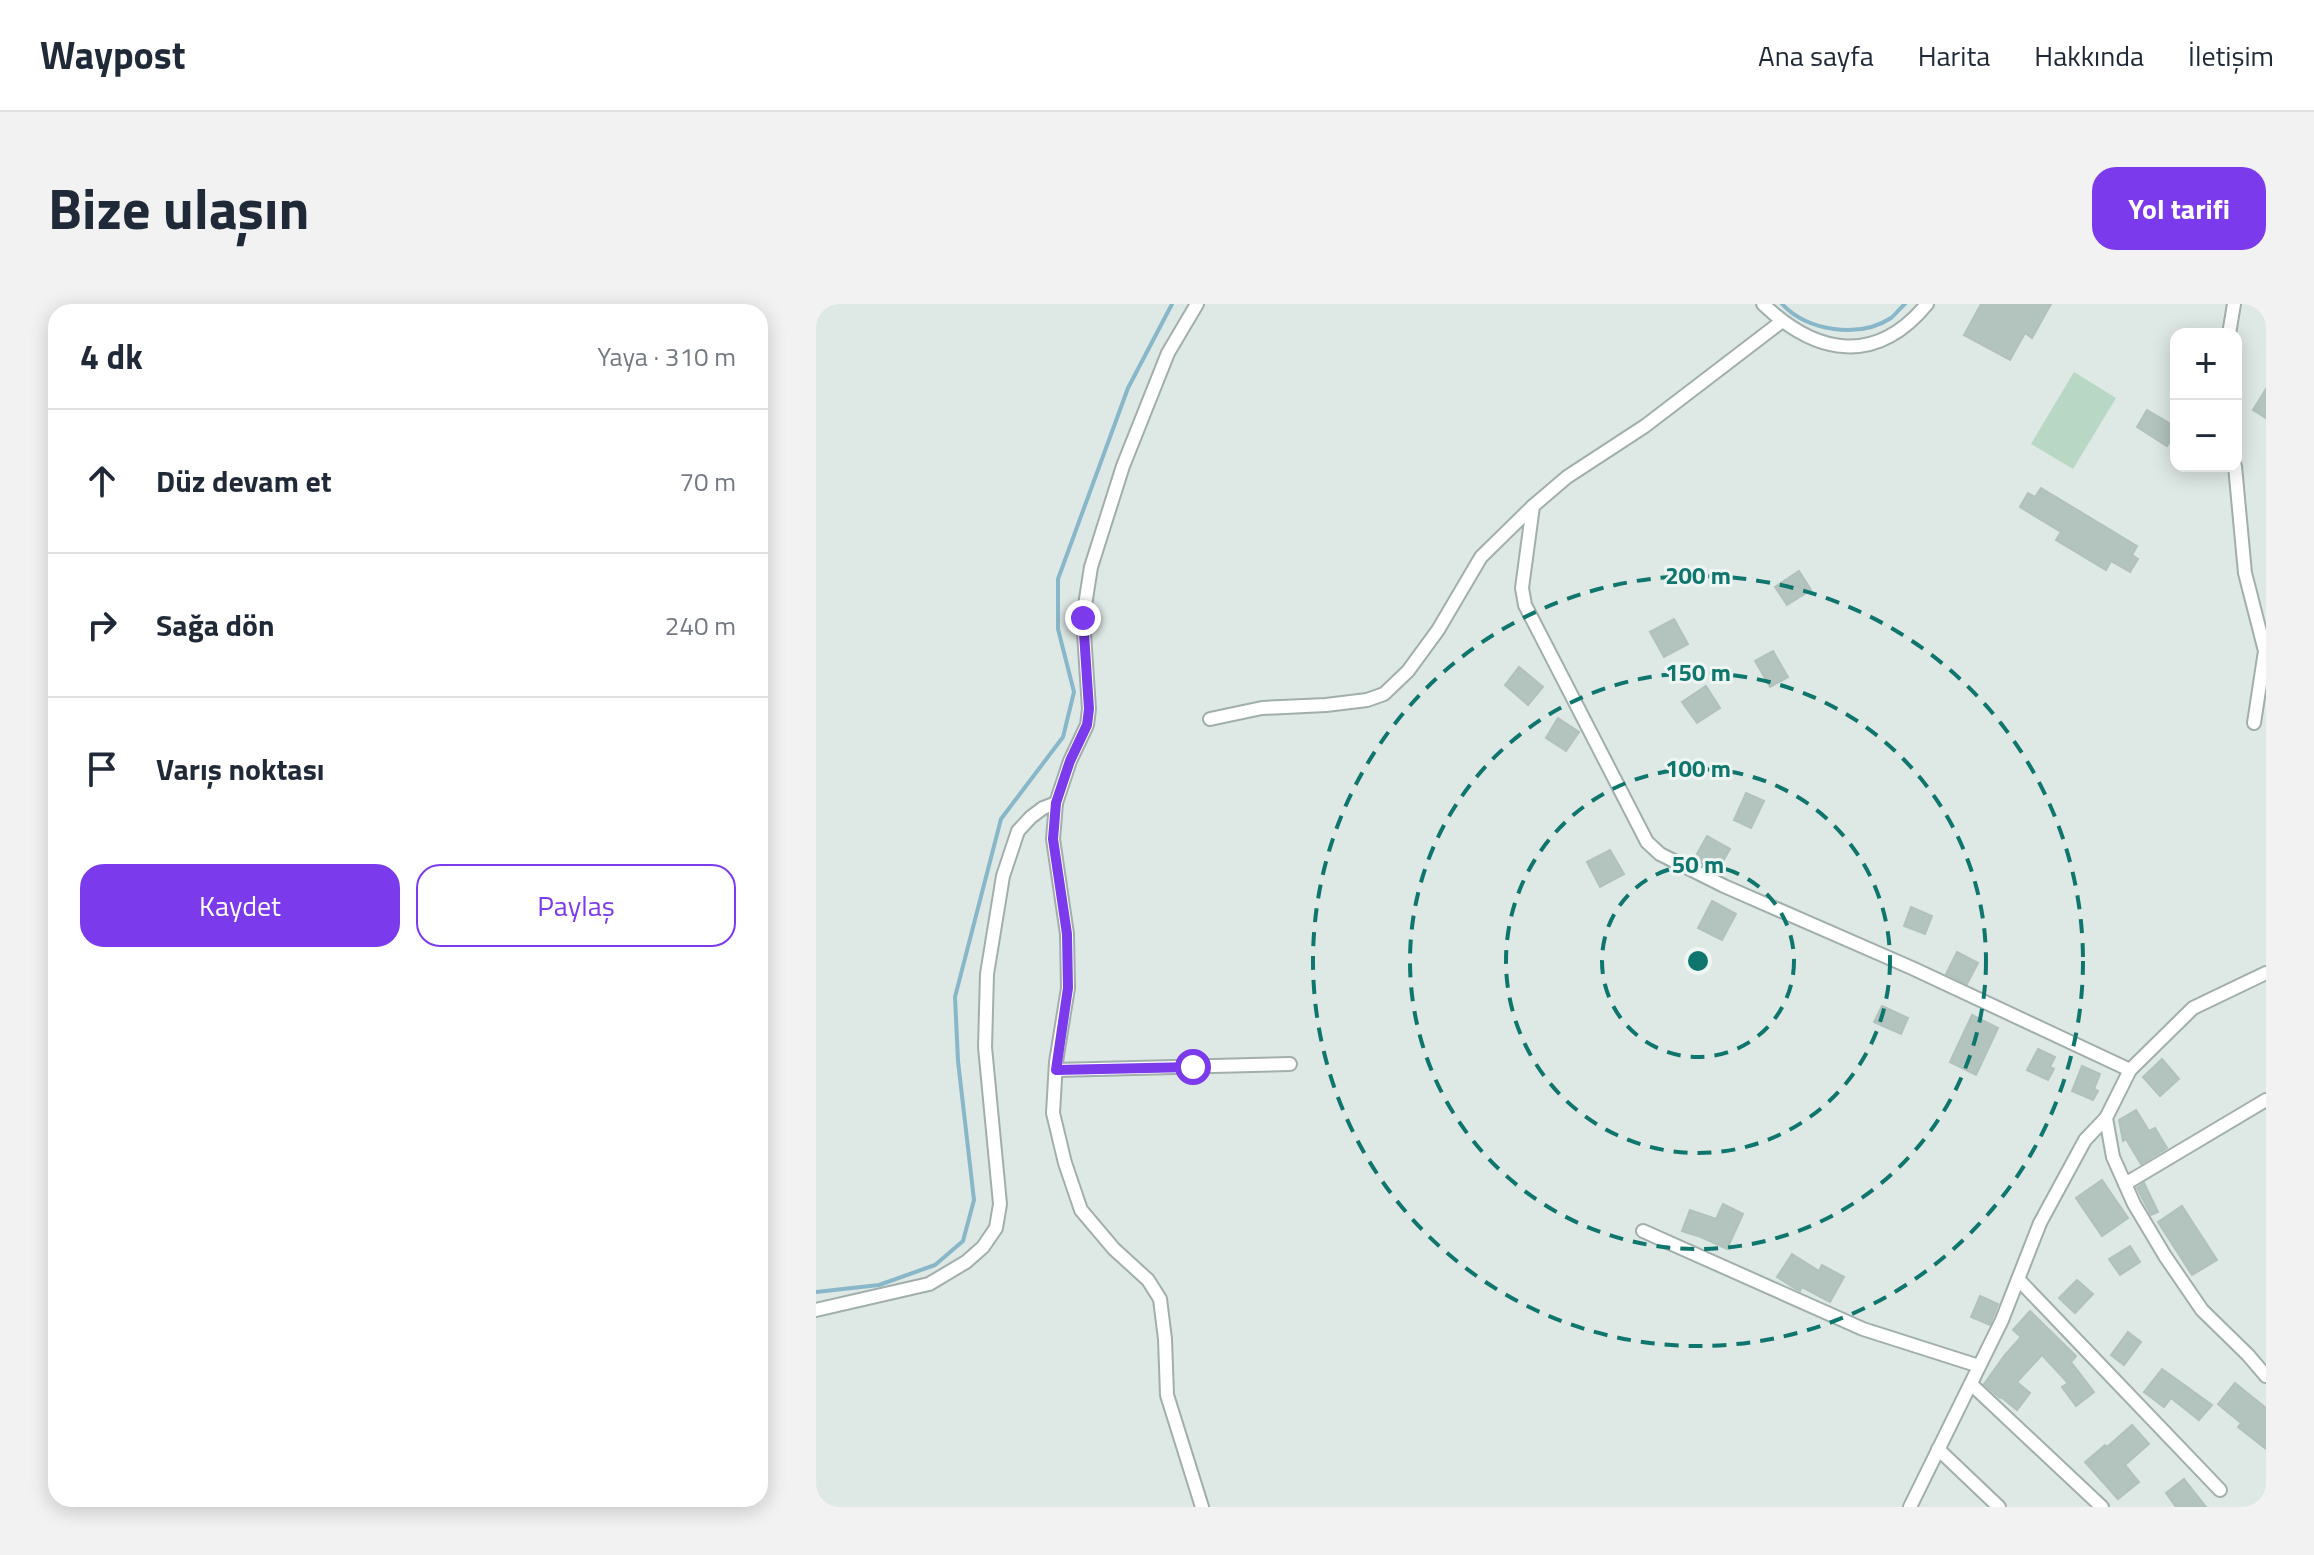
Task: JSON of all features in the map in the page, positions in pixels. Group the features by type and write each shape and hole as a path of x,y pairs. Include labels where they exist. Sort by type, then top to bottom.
{"street":[{"path":"1197,304 1168,353 1128,452 1091,567 1083,618 1087,725 1070,761 1056,803 1053,839 1067,934 1068,988 1053,1113 1081,1210 1114,1249 1148,1280 1160,1299 1167,1395 1202,1507"},
{"path":"1763,304 1781,322 1813,340 1845,348 1883,341 1912,323 1927,304"},
{"path":"2230,328 2234,304"},
{"path":"1210,719 1262,708 1367,700 1384,694 1408,671 1438,630 1481,557 1533,506 1567,477 1645,426 1781,322"},
{"path":"2236,472 2245,573 2265,651 2254,723"},
{"path":"1533,506 1522,588 1525,605 1647,842 1660,854 1724,886 1912,968 2130,1070"},
{"path":"816,1310 929,1284 966,1262 983,1247 996,1228 1000,1204 985,1047 987,974 1003,876 1018,831 1043,808 1056,803"},
{"path":"1910,1507 2002,1320 2040,1223 2085,1140 2106,1118 2130,1070 2193,1008 2265,969"},
{"path":"1056,1070 1290,1064"},
{"path":"2125,1184 2266,1100"},
{"path":"2106,1118 2113,1157 2134,1204 2165,1256 2202,1310 2266,1376"},
{"path":"1643,1231 1863,1329 1979,1366"},
{"path":"2018,1279 2220,1490"},
{"path":"1971,1384 2102,1507"},
{"path":"1938,1449 1999,1507"}],"green space":[{"path":"2074,372 2116,398 2073,469 2031,444"}],"building":[{"path":"1981,304 2051,304 2032,338 2025,333 2010,360 1964,335"},
{"path":"2266,389 2266,418 2253,410"},
{"path":"2147,410 2170,423 2170,441 2167,446 2137,427"},
{"path":"2041,488 2137,546 2132,555 2138,559 2130,572 2111,561 2106,570 2056,540 2061,532 2020,507 2028,493 2035,497"},
{"path":"1799,571 1811,590 1787,605 1775,587"},
{"path":"1674,619 1688,644 1664,657 1650,632"},
{"path":"1773,651 1788,677 1770,687 1755,661"},
{"path":"1519,667 1543,687 1528,705 1505,685"},
{"path":"1706,686 1720,708 1697,723 1682,702"},
{"path":"1558,718 1579,732 1566,751 1546,738"},
{"path":"1746,793 1764,801 1751,828 1734,820"},
{"path":"1707,836 1730,849 1717,872 1694,859"},
{"path":"1610,850 1624,874 1600,887 1587,862"},
{"path":"1712,901 1736,914 1722,940 1698,928"},
{"path":"1911,907 1932,916 1925,934 1904,926"},
{"path":"1957,952 1978,963 1967,984 1946,974"},
{"path":"1882,1006 1908,1018 1901,1034 1874,1022"},
{"path":"1972,1015 1998,1028 1976,1075 1950,1062"},
{"path":"2038,1049 2055,1057 2050,1067 2054,1069 2048,1080 2027,1070"},
{"path":"2162,1059 2179,1079 2160,1096 2143,1077"},
{"path":"2082,1066 2100,1074 2094,1089 2098,1091 2093,1100 2072,1091"},
{"path":"2136,1110 2149,1131 2155,1128 2167,1148 2141,1164 2126,1139 2123,1141 2119,1120"},
{"path":"2102,1180 2128,1218 2102,1236 2076,1198"},
{"path":"2144,1183 2158,1212 2151,1215 2137,1188"},
{"path":"1723,1204 1743,1214 1727,1249 1682,1231 1690,1210 1716,1219"},
{"path":"2182,1206 2217,1260 2192,1275 2158,1222"},
{"path":"2130,1246 2140,1262 2120,1275 2109,1259"},
{"path":"1792,1254 1819,1271 1822,1265 1844,1277 1830,1302 1802,1287 1800,1291 1777,1277"},
{"path":"2077,1280 2093,1294 2075,1313 2059,1298"},
{"path":"1980,1296 1998,1304 1990,1325 1971,1317"},
{"path":"2030,1311 2076,1356 2071,1362 2094,1392 2076,1406 2062,1387 2068,1383 2042,1355 2017,1382 2030,1393 2017,1410 1984,1384 2021,1337 2013,1330"},
{"path":"2128,1332 2141,1342 2124,1365 2111,1355"},
{"path":"2162,1369 2212,1405 2199,1420 2171,1398 2164,1407 2144,1392"},
{"path":"2235,1383 2266,1408 2266,1449 2238,1427 2241,1423 2218,1404"},
{"path":"2132,1425 2149,1444 2125,1465 2139,1482 2118,1499 2085,1462"},
{"path":"2184,1479 2206,1507 2176,1507 2166,1493"}],"waterway":[{"path":"816,1292 879,1285 935,1265 963,1241 974,1200 958,1061 955,997 1001,819 1063,737 1074,692 1058,629 1058,579 1128,388 1172,304"},
{"path":"1782,304 1805,321 1849,330 1878,325 1891,318 1905,304"}],"route":[{"path":"1083,618 1089,709 1087,725 1070,761 1056,803 1053,839 1067,934 1068,988 1056,1070 1193,1067"}]}
